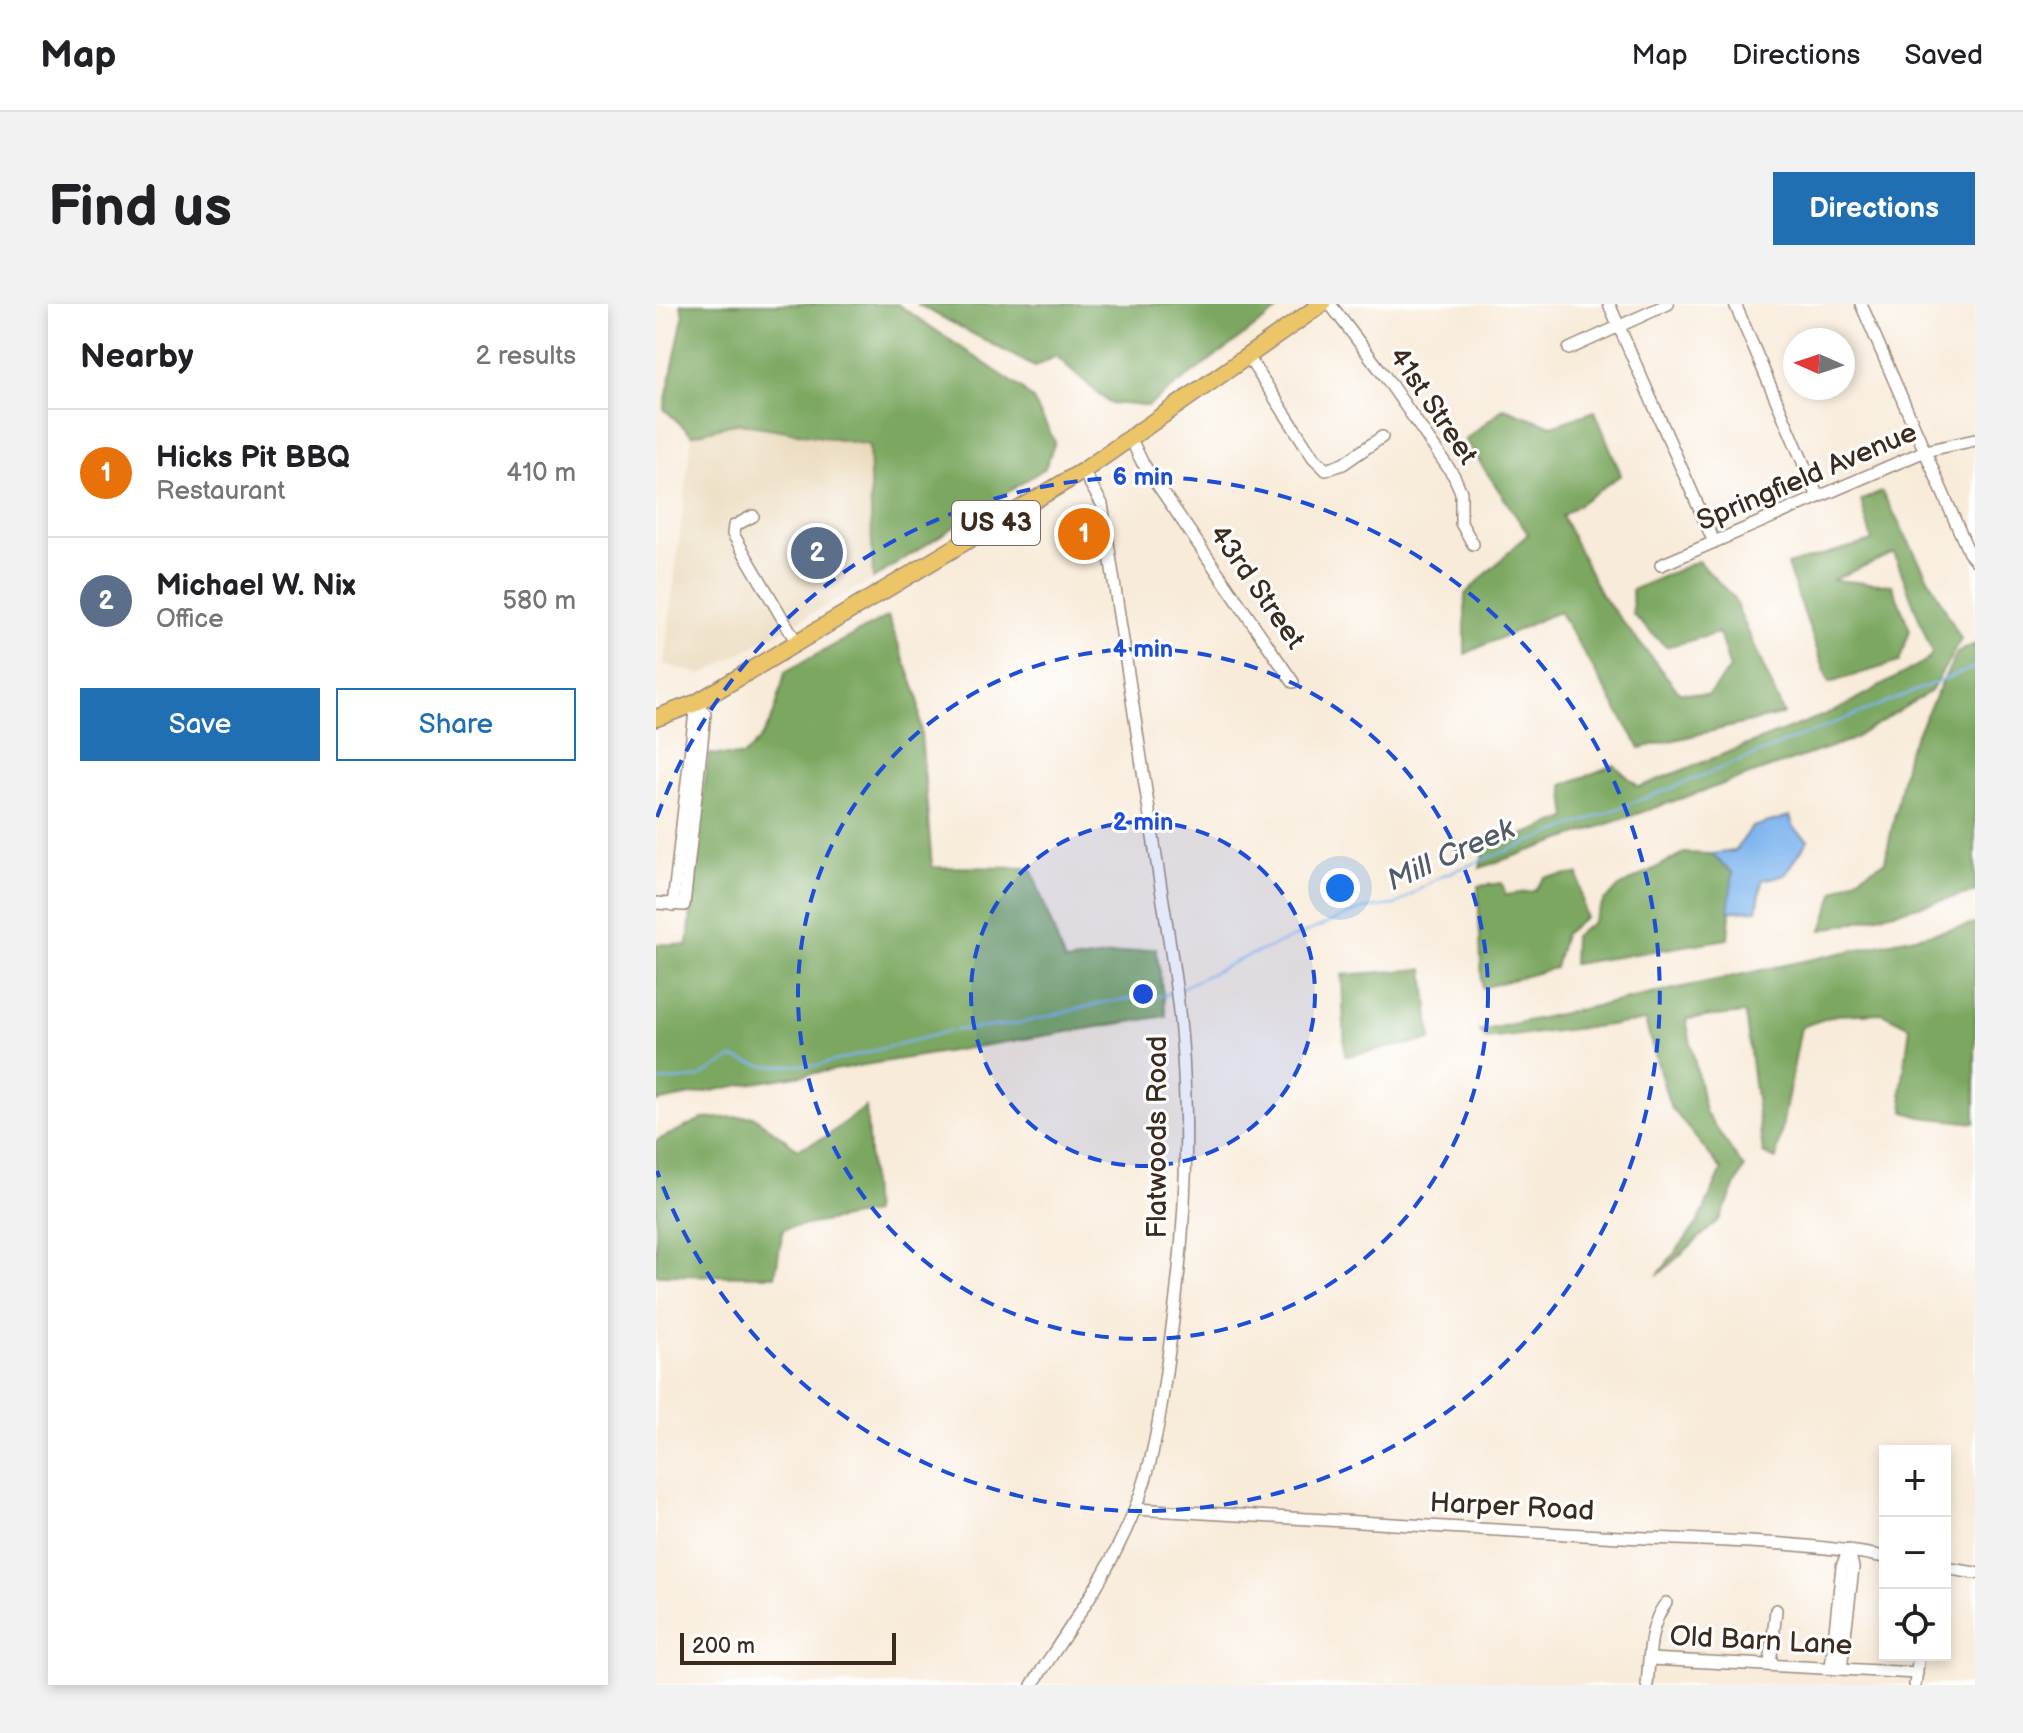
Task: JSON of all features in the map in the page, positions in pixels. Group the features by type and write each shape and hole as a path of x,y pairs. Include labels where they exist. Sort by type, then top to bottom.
{"highway":[{"name":"US 43","path":"656,718 696,703 1083,471 1322,304"}],"street":[{"name":"41st Street","path":"1330,304 1454,476 1461,492 1461,523 1473,544"},
{"path":"1609,304 1714,542"},
{"path":"1569,349 1668,304"},
{"path":"1735,304 1818,497"},
{"path":"1861,304 1969,553 1975,560"},
{"path":"1247,355 1313,457 1326,470 1343,464 1382,437"},
{"name":"43rd Street","path":"1130,437 1142,462 1293,682"},
{"name":"Springfield Avenue","path":"1661,565 1925,451 1975,440"},
{"name":"Flatwoods Road","path":"1032,1685 1112,1559 1135,1509 1158,1425 1183,1242 1186,1129 1179,1015 1102,504 1083,471"},
{"path":"753,516 734,526 733,534 797,643"},
{"path":"656,903 684,905 705,714 696,703"},
{"name":"Harper Road","path":"1135,1509 1609,1536 1782,1542 1879,1556"},
{"path":"1836,1669 1842,1609 1853,1568 1849,1550"},
{"path":"1951,1569 1975,1573"},
{"path":"1647,1685 1657,1615 1666,1603"},
{"path":"1770,1665 1776,1610"},
{"name":"Old Barn Lane","path":"1650,1659 1836,1669 1916,1679"}],"shaded area":[{"path":"738,423 869,445 873,579 702,675 664,664 692,435"}],"green space":[{"path":"681,304 897,304 1021,388 1033,400 1055,442 1045,468 873,579 869,445 738,423 692,435 664,409 683,317"},
{"path":"917,304 1286,304 1148,406 1109,403 1056,356 1035,367"},
{"path":"1504,408 1552,426 1595,411 1621,475 1562,516 1601,595 1679,692 1708,695 1730,669 1719,633 1666,647 1633,615 1632,590 1698,561 1733,597 1784,714 1640,748 1559,611 1465,654 1465,594 1528,534 1465,440"},
{"path":"1882,492 1961,639 1931,691 1851,740 1480,868 1484,850 1567,818 1563,785 1614,765 1639,787 1837,710 1927,660 1932,653 1894,553 1832,580 1892,585 1910,630 1899,662 1829,683 1787,565 1872,541 1861,500"},
{"path":"888,616 918,697 932,867 1031,868 1065,962 1156,948 1166,1016 741,1085 656,1102 656,944 688,945 699,822 709,754 743,756 767,728 776,708 785,672"},
{"path":"1975,644 1975,892 1822,930 1835,891 1885,861 1908,751 1957,653"},
{"path":"1684,853 1711,854 1733,873 1728,939 1573,964 1574,936 1592,923 1604,901 1619,887"},
{"path":"1578,874 1585,917 1564,934 1555,968 1482,988 1478,886 1502,883 1506,895 1534,891 1545,877"},
{"path":"1975,924 1975,1123 1921,1117 1905,1112 1901,1093 1910,1027 1882,1013 1836,1015 1801,1027 1776,1159 1763,1153 1745,1013 1686,1019 1705,1112 1744,1168 1720,1219 1657,1276 1699,1221 1722,1170 1670,1106 1645,1021 1486,1039 1480,1031"},
{"path":"1424,969 1431,1040 1345,1056 1342,975"},
{"path":"866,1107 873,1213 783,1229 775,1276 656,1275 656,1141 702,1119 753,1116 798,1149 824,1138"}],"water":[{"path":"1790,816 1794,828 1808,840 1785,875 1762,880 1757,910 1728,911 1733,873 1711,854 1735,851 1752,827"}],"waterway":[{"name":"Mill Creek","path":"1181,988 1239,960 1362,909 1395,905 1441,876 1975,667"},
{"name":"Mill Creek","path":"656,1081 697,1078 732,1058 765,1066 819,1065 950,1031 1017,1024 1105,1002 1172,992"}],"place":[{"name":"Hicks Pit BBQ","path":"1084,534"},
{"name":"Michael W. Nix","path":"817,553"}]}
